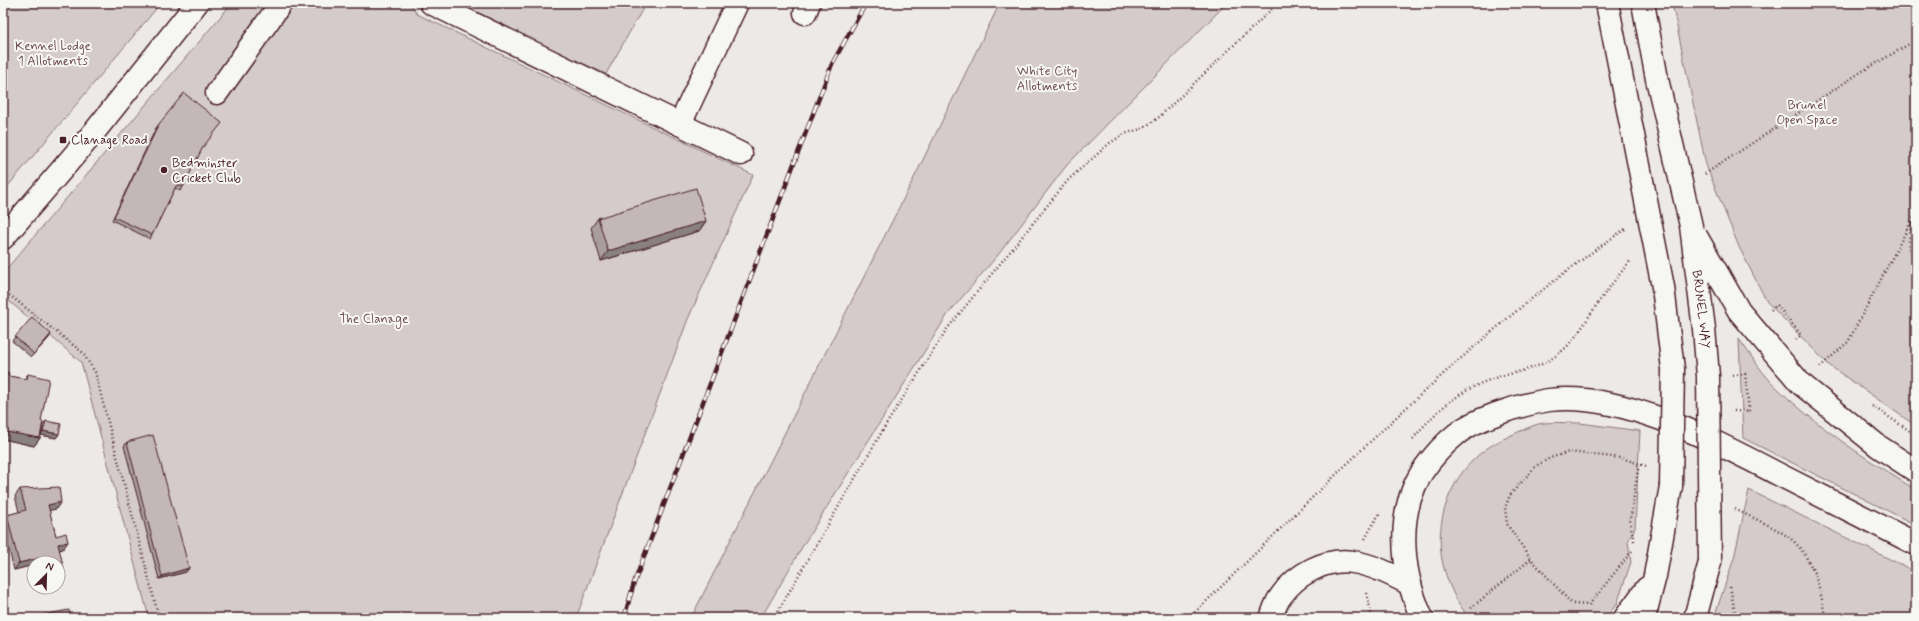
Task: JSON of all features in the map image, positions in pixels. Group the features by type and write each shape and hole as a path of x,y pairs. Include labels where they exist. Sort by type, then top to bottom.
{"main road":[{"path":"3,238 95,131 197,3"},
{"path":"431,3 741,154"},
{"path":"680,124 737,3"},
{"path":"1607,3 1663,287 1672,369 1671,486 1655,576 1644,618"},
{"name":"BRUNEL WAY","path":"1643,3 1657,79 1691,226 1708,376 1710,562 1695,618"},
{"path":"217,93 272,6"},
{"path":"1691,226 1739,311 1801,384 1878,446 1916,471"},
{"path":"1422,618 1410,584 1403,540 1407,508 1412,490 1427,465 1447,441 1476,421 1522,406 1550,400 1578,400 1631,408 1690,431 1916,544"},
{"path":"1412,490 1416,556 1428,600 1437,618"},
{"path":"1271,618 1278,600 1288,587 1308,572 1325,564 1354,562 1383,572 1410,584"},
{"path":"1625,618 1655,576"}],"path":[{"path":"774,618 888,423 947,329 1019,240 1069,179 1110,143 1124,134 1141,129 1157,119 1278,3"},
{"path":"1703,176 1861,72 1916,40"},
{"path":"1819,368 1848,342 1916,214"},
{"path":"1912,220 1908,247 1916,264"},
{"path":"1189,618 1479,342 1550,283 1629,226"},
{"path":"3,290 82,352 95,372 159,618"},
{"path":"1765,314 1777,305 1801,335"},
{"path":"1732,373 1733,380"},
{"path":"1733,404 1734,411 1749,412 1747,390"},
{"path":"1471,608 1531,559 1572,604 1589,605 1635,548 1630,522 1639,463"}],"green space":[{"name":"Kennel Lodge 1 Allotments","path":"3,3 161,3 3,192"},
{"name":"The Clanage","path":"232,3 410,3 417,14 753,175 688,319 576,618 149,618 81,362 3,296 3,273"},
{"path":"452,3 646,3 606,74"},
{"name":"White City Allotments","path":"1000,3 1227,3 1067,165 998,255 948,314 805,542 761,618 691,618 913,180"},
{"name":"Brunel Open Space","path":"1672,3 1916,3 1916,426 1830,366 1767,302 1739,247 1706,165"},
{"path":"1739,339 1772,383 1805,413 1841,441 1916,490 1916,525 1743,438"},
{"path":"1580,423 1640,431 1635,528 1628,541 1631,562 1617,604 1605,618 1470,618 1457,600 1450,586 1443,565 1440,549 1440,532 1443,516 1447,501 1454,486 1473,460 1486,449 1503,439 1539,424"},
{"path":"1749,490 1916,572 1916,618 1714,618 1734,558"}],"building":[{"name":"Bedminster Cricket Club","path":"184,93 222,123 203,147 183,187 177,184 152,235 114,217 159,124"},
{"path":"696,188 706,221 608,251 598,218"},
{"path":"32,317 51,334 34,354 15,337"},
{"path":"3,371 9,373 8,376 27,379 28,374 49,379 41,421 43,421 40,438 7,432 8,425 3,424"},
{"path":"46,421 61,424 59,434 43,431"},
{"path":"153,435 189,568 162,576 127,442"},
{"path":"3,470 6,470 7,490 3,490"},
{"path":"59,487 61,502 48,505 56,536 66,533 68,542 58,544 61,555 26,555 26,561 19,563 7,515 26,510 20,489"},
{"path":"69,610 70,618 43,618 42,615"}],"railway":[{"path":"624,618 634,583 832,64 866,3"}],"place":[{"name":"Clanage Road","path":"63,140"},
{"name":"Bedminster Cricket Club","path":"164,170"}]}
